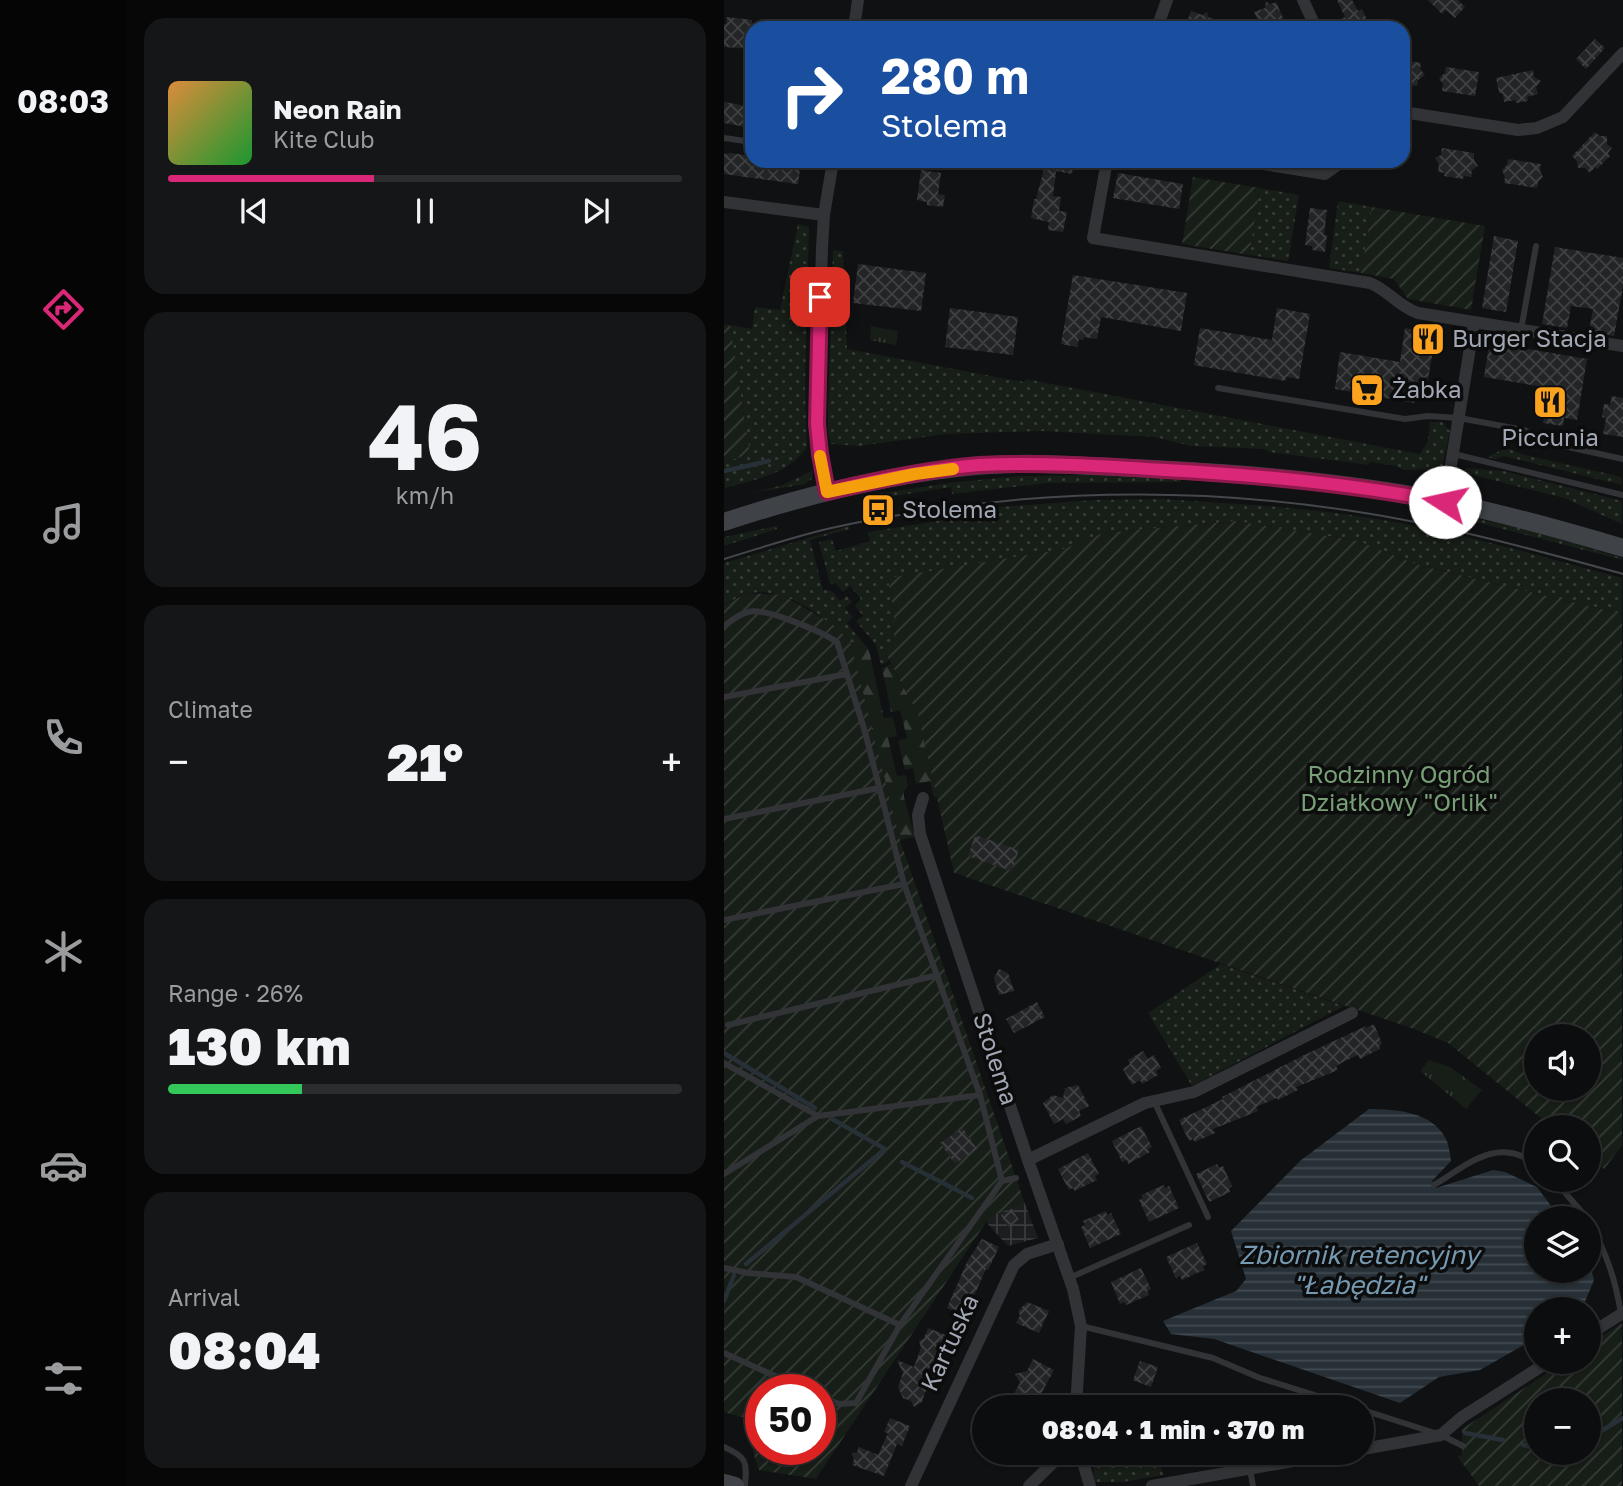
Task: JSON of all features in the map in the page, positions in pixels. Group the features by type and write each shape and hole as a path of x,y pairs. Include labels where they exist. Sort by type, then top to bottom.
{"main road":[{"path":"724,522 827,492 927,472 977,466 1035,464 1169,470 1313,481 1445,502 1531,522 1622,548"},
{"path":"724,1483 735,1486"}],"street":[{"path":"855,21 858,0"},
{"path":"1160,21 1167,0"},
{"path":"1303,0 1313,21"},
{"path":"1410,113 1518,130 1537,128 1563,117 1622,53"},
{"path":"827,492 817,424 824,215 832,168"},
{"path":"1106,168 1093,238 1370,283 1385,290 1412,311 1622,346"},
{"path":"1288,168 1325,174 1333,168"},
{"path":"724,202 824,215"},
{"path":"1445,502 1474,323"},
{"name":"Stolema","path":"923,798 918,815 920,834 1069,1278 1081,1326 1077,1395"},
{"path":"1028,1160 1145,1103 1194,1092 1352,1013"},
{"name":"Kartuska","path":"911,1486 1014,1265 1027,1254 1058,1244"},
{"path":"1601,1327 1622,1313"},
{"path":"1374,1447 1442,1435 1462,1417 1529,1374"},
{"path":"1029,1486 1051,1465"},
{"path":"1084,1465 1090,1486"},
{"path":"1152,1486 1272,1465"}],"lane":[{"path":"724,138 745,141"},
{"path":"1521,330 1536,246"},
{"path":"1218,388 1405,419 1428,416 1459,418 1524,430 1550,443 1622,459"},
{"path":"1454,454 1622,495"},
{"path":"724,626 750,611 820,631 837,642 904,884 980,1095 1002,1181"},
{"path":"724,697 847,674"},
{"path":"724,819 879,788"},
{"path":"724,920 904,884"},
{"path":"728,1025 938,975"},
{"path":"724,1063 818,1115"},
{"path":"724,1174 818,1115 980,1095"},
{"path":"1154,1101 1208,1217"},
{"path":"1434,1185 1484,1154 1503,1151 1524,1156"},
{"path":"836,1403 856,1403 900,1325 1002,1181 1016,1178"},
{"path":"1564,1192 1577,1206"},
{"path":"1069,1278 1189,1225"},
{"path":"1601,1242 1606,1251 1622,1313"},
{"path":"724,1268 796,1277 900,1325"},
{"path":"1081,1326 1213,1358 1260,1378 1315,1395"},
{"path":"724,1353 771,1374"},
{"path":"1374,1413 1442,1435 1463,1446"},
{"path":"724,1447 740,1454 746,1463 745,1486"},
{"path":"1250,1469 1253,1486"}],"shaded area":[{"path":"1025,1204 1038,1238 1008,1246 986,1222 990,1215"}],"green space":[{"path":"1193,177 1260,188 1249,255 1182,244"},
{"path":"1260,188 1299,195 1288,261 1249,255"},
{"path":"1338,201 1372,207 1361,273 1329,268"},
{"path":"1372,207 1485,226 1471,310 1408,299 1394,279 1361,273"},
{"path":"798,224 809,227 805,388 807,447 791,464 781,470 725,488 724,462 750,454 730,325 752,329 755,307 780,310"},
{"path":"833,250 843,251 847,349 1024,382 1026,379 1420,454 1428,441 1430,422 1442,422 1450,431 1442,469 1404,470 1370,462 1369,465 1269,452 1264,449 1191,446 1155,437 1041,431 946,434 859,446 831,444 828,410"},
{"path":"724,324 730,325 750,454 724,462"},
{"path":"871,326 898,331 896,345 870,340"},
{"path":"1506,448 1525,455 1622,477 1622,485 1504,456 1495,459 1487,457"},
{"path":"1467,468 1504,471 1622,501 1622,524 1564,498 1461,472"},
{"path":"813,470 812,479 805,484 751,493 783,485"},
{"path":"1094,475 1181,482 1048,483 952,494 951,487 863,501 862,496 956,482 1021,476"},
{"path":"1162,499 1341,514 1400,523 1484,541 1622,578 1622,614 1418,565 1358,541 1236,521 1103,533 1064,549 888,579 895,622 893,651 886,654 889,661 881,665 876,645 856,621 863,616 855,606 861,599 850,586 843,592 835,583 830,584 819,542 832,539 836,551 870,541 868,532 956,518 955,510 1095,500"},
{"path":"1461,515 1540,533 1622,560 1460,518"},
{"name":"Rodzinny Ogród Działkowy \"Orlik\"","path":"1236,521 1358,541 1418,565 1622,614 1622,1146 1604,1169 1601,1166 1601,1115 1537,1115 1448,1043 1414,1029 954,873 918,714 886,654 893,650 895,622 888,578 1064,549 1103,533"},
{"path":"776,526 777,529 724,546 724,537"},
{"path":"849,526 850,529 810,540 823,590 832,591 840,601 847,596 852,602 845,608 853,617 847,623 857,635 850,641 817,614 791,599 777,595 749,593 724,605 724,563"},
{"path":"748,593 782,595 831,623 850,641 900,840 1025,1204 990,1216 836,1449 836,1374 745,1374 745,1418 724,1412 724,605"},
{"path":"857,635 869,650 884,718 893,717 897,736 888,738 897,776 906,775 908,786 904,797 915,837 900,840 850,641"},
{"path":"891,664 918,714 937,797 934,797 930,781 916,784 913,768 905,770 898,741 907,738 900,710 891,712 882,668"},
{"path":"1221,964 1344,1006 1192,1086 1148,1013"},
{"path":"1429,1060 1450,1067 1482,1090 1466,1109 1420,1071"},
{"path":"1622,1323 1622,1486 1479,1486 1458,1457 1462,1454 1462,1429 1524,1388 1524,1465 1601,1465 1601,1388 1524,1388 1546,1374 1601,1374 1601,1337"},
{"path":"757,1465 825,1465 816,1479 759,1470"},
{"path":"1093,1465 1161,1465 1163,1475 1123,1482 1095,1482"}],"water":[{"name":"Zbiornik retencyjny \"Łabędzia\"","path":"1369,1109 1391,1110 1423,1118 1440,1130 1449,1150 1451,1161 1432,1181 1436,1188 1493,1170 1524,1181 1524,1192 1541,1192 1551,1206 1524,1206 1524,1283 1593,1283 1587,1297 1524,1297 1524,1345 1480,1370 1439,1377 1400,1403 1214,1339 1171,1334 1163,1321 1236,1291 1246,1279 1231,1231 1300,1161"}],"building":[{"path":"1337,0 1352,0 1358,11 1362,9 1368,21 1342,21 1345,17"},
{"path":"1428,0 1458,0 1465,7 1455,18 1446,10 1442,14"},
{"path":"1266,2 1276,2 1284,20 1258,21 1254,12 1265,8"},
{"path":"1191,11 1202,15 1207,12 1208,17 1220,21 1187,21"},
{"path":"727,17 752,20 745,21 745,48 724,47"},
{"path":"1595,39 1605,48 1586,69 1576,59"},
{"path":"1410,61 1421,63 1420,69 1425,75 1418,80 1417,86 1410,85"},
{"path":"1446,67 1479,72 1475,96 1442,91 1443,84 1439,78 1445,73"},
{"path":"1533,70 1534,77 1541,81 1536,87 1538,94 1527,97 1528,101 1504,102 1496,78"},
{"path":"724,102 745,106 745,127 724,123"},
{"path":"1595,132 1600,136 1607,136 1607,144 1612,148 1608,153 1610,156 1590,173 1585,168 1578,168 1577,161 1572,156"},
{"path":"1442,148 1474,153 1478,166 1472,170 1471,177 1464,176 1463,179 1444,176 1445,173 1438,172 1439,165 1435,158 1441,155"},
{"path":"724,154 745,155 745,168 800,168 798,184 724,174"},
{"path":"1508,159 1541,164 1543,177 1537,188 1504,183 1502,170"},
{"path":"1038,168 1073,168 1072,174 1056,171 1053,196 1061,197 1059,211 1067,212 1063,232 1048,230 1049,222 1031,218 1044,169"},
{"path":"921,170 941,173 938,194 945,195 943,207 927,205 927,202 917,200"},
{"path":"1118,173 1183,184 1179,209 1113,198"},
{"path":"1310,208 1327,210 1325,252 1312,250 1312,246 1305,245"},
{"path":"1494,236 1518,241 1506,312 1482,308"},
{"path":"1555,247 1623,258 1623,286 1614,336 1589,332 1593,309 1571,306 1567,328 1542,324"},
{"path":"858,264 926,273 921,311 853,303"},
{"path":"1073,275 1187,293 1181,331 1101,317 1097,339 1079,339 1077,347 1061,344"},
{"path":"950,308 1018,317 1013,355 945,347"},
{"path":"1277,308 1310,314 1299,379 1286,377 1285,381 1194,365 1200,328 1272,340"},
{"path":"1405,328 1436,334 1425,396 1416,395 1414,403 1335,389 1340,352 1400,362"},
{"path":"1504,345 1587,359 1577,420 1564,418 1563,426 1543,423 1549,388 1484,377 1489,346 1504,349"},
{"path":"1612,396 1623,398 1623,437 1603,434 1606,418 1602,417 1604,404 1610,405"},
{"path":"975,835 1019,850 1011,871 968,856"},
{"path":"999,969 1008,973 1014,991 999,995 994,978"},
{"path":"1037,1002 1045,1017 1014,1033 1006,1019"},
{"path":"1374,1024 1382,1044 1380,1049 1360,1059 1358,1055 1347,1060 1336,1066 1338,1070 1296,1087 1298,1090 1278,1100 1277,1098 1256,1107 1258,1111 1213,1129 1215,1133 1195,1142 1193,1139 1189,1141 1179,1120 1302,1056"},
{"path":"1143,1051 1148,1059 1154,1055 1161,1068 1156,1071 1158,1075 1142,1084 1140,1080 1132,1085 1123,1069 1130,1064 1128,1060"},
{"path":"1078,1085 1089,1106 1079,1111 1081,1116 1066,1124 1063,1119 1054,1124 1043,1103 1053,1095 1063,1098 1065,1088"},
{"path":"1141,1126 1152,1147 1148,1149 1150,1152 1128,1164 1127,1160 1122,1162 1112,1141"},
{"path":"963,1128 977,1149 955,1164 940,1143"},
{"path":"1088,1153 1099,1174 1095,1176 1097,1180 1075,1191 1073,1188 1069,1190 1058,1169"},
{"path":"1217,1164 1219,1168 1223,1166 1232,1186 1229,1188 1230,1192 1209,1202 1196,1174"},
{"path":"1164,1185 1165,1188 1169,1186 1179,1208 1149,1222 1139,1200 1143,1198 1141,1195"},
{"path":"1012,1209 1019,1220 1008,1227 1001,1215"},
{"path":"1106,1211 1107,1215 1111,1213 1121,1234 1090,1248 1081,1227 1085,1225 1083,1221"},
{"path":"982,1239 999,1247 965,1316 947,1308 967,1262"},
{"path":"1197,1243 1207,1264 1203,1266 1204,1270 1182,1280 1180,1276 1176,1278 1166,1257"},
{"path":"1141,1268 1151,1289 1147,1291 1149,1295 1126,1305 1124,1302 1120,1304 1111,1282"},
{"path":"1027,1302 1049,1311 1039,1333 1016,1323 1020,1315 1018,1311"},
{"path":"928,1328 951,1337 948,1345 950,1349 946,1351 935,1386 925,1392 922,1402 914,1407 911,1401 903,1398 898,1387 903,1373 897,1360 914,1367 921,1347 919,1341 924,1338"},
{"path":"1033,1359 1054,1370 1040,1395 1013,1395 1020,1383 1015,1374 1027,1371"},
{"path":"1140,1361 1158,1367 1151,1387 1133,1380"},
{"path":"890,1418 910,1426 902,1446 897,1444 884,1476 852,1465 852,1454 857,1452 859,1447 878,1455 888,1433 884,1432"}],"waterway":[{"path":"724,471 769,461"},
{"path":"724,1053 815,1108"},
{"path":"746,1264 885,1149 832,1119"},
{"path":"902,1162 972,1198"},
{"path":"724,1301 734,1275"},
{"path":"1601,1431 1623,1418"},
{"path":"1465,1433 1503,1440"}],"tram line":[{"path":"724,559 822,530 924,511 1036,498 1148,494 1259,500 1371,514 1466,533 1623,574"}],"slow traffic":[{"path":"820,456 827,492 864,483 953,469"}],"place":[{"name":"Burger Stacja","path":"1428,339"},
{"name":"Żabka","path":"1367,390"},
{"name":"Piccunia","path":"1550,402"},
{"name":"Stolema","path":"878,510"}],"route":[{"path":"820,297 817,424 827,492 936,471 1035,464 1313,481 1445,502"}]}
